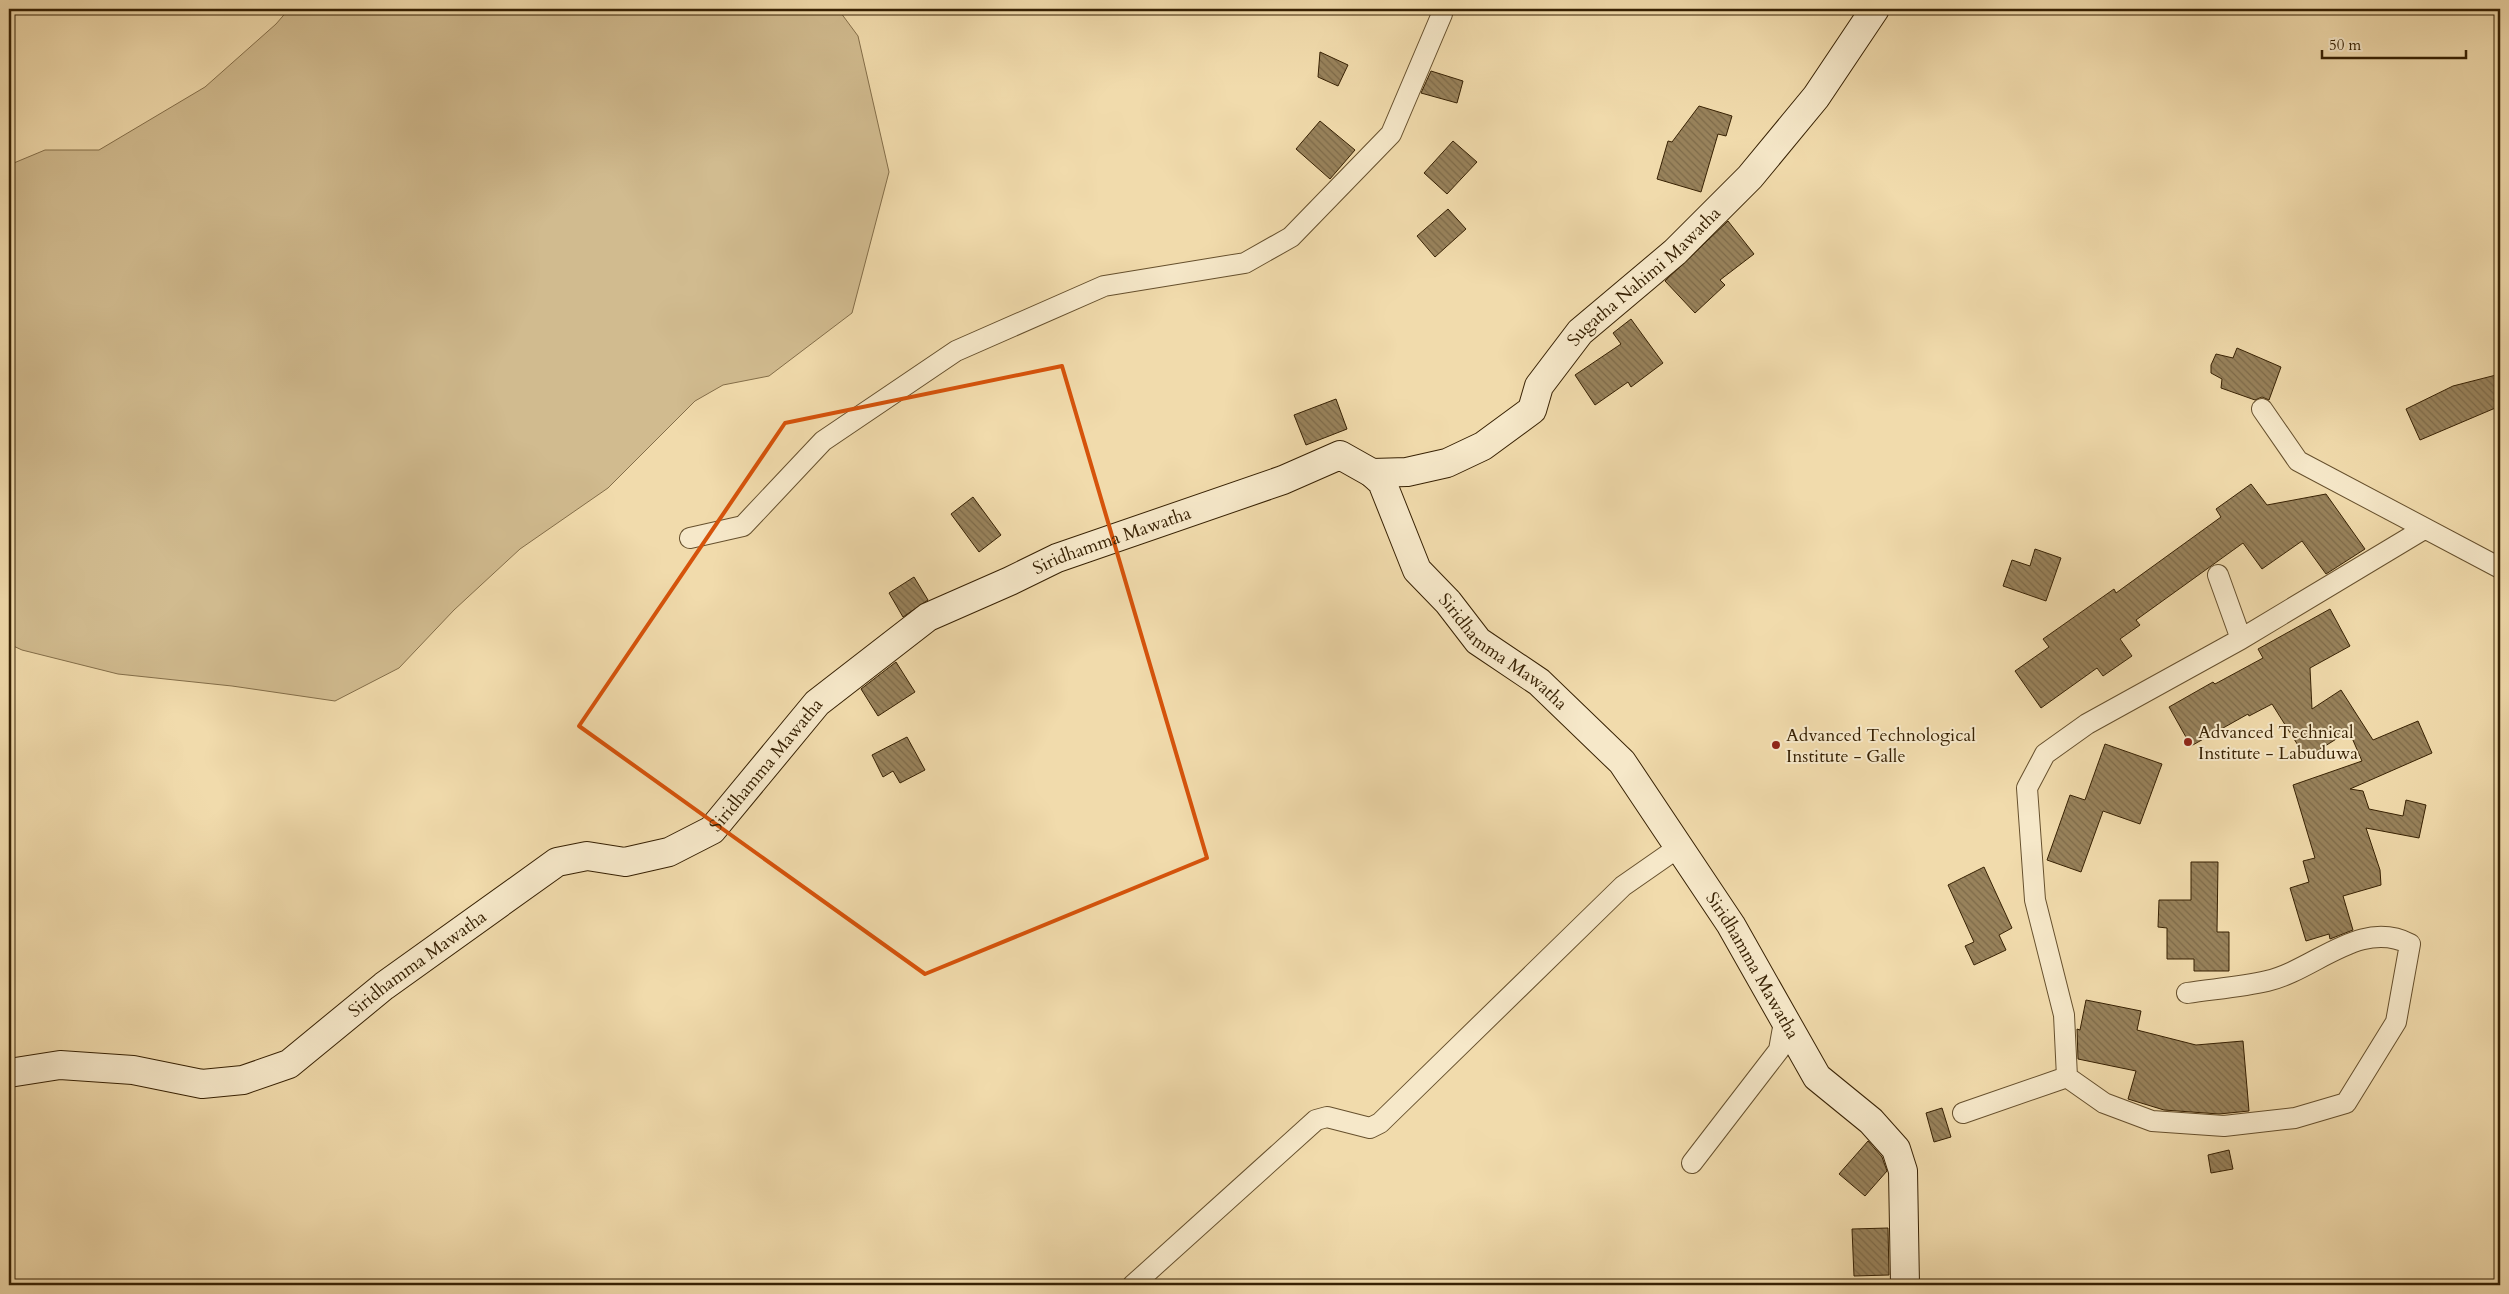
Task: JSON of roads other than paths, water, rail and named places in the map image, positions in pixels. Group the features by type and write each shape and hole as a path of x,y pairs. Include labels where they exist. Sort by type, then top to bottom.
{"street":[{"path":"690,538 743,526 823,441 956,351 1104,286 1245,263 1291,237 1391,134 1442,14 1442,9"},
{"name":"Sugatha Nahimi Mawatha","path":"1372,473 1407,472 1447,462 1483,446 1532,410 1539,386 1580,332 1675,252 1750,177 1816,97 1875,9"},
{"path":"2262,409 2298,461 2500,568"},
{"name":"Siridhamma Mawatha","path":"9,1074 69,1066 133,1070 202,1084 243,1080 289,1064 384,986 557,862 587,856 625,862 669,852 712,830 817,703 928,617 1010,582 1057,558 1283,480 1340,455 1372,473 1382,482 1417,570 1448,602 1478,641 1539,682 1622,762 1732,926 1784,1022 1817,1077 1871,1121 1896,1149 1903,1171 1905,1285"},
{"path":"2067,1077 2064,1015 2035,900 2028,788 2045,754 2088,724 2241,639 2424,529"},
{"path":"2218,576 2241,639"},
{"path":"1133,1285 1316,1120 1326,1117 1370,1128 1380,1123 1623,886 1679,847"},
{"path":"2067,1077 2104,1103 2152,1121 2224,1126 2295,1118 2346,1103 2396,1022 2410,944 2396,936 2367,936 2269,981 2186,993"},
{"path":"1692,1163 1779,1050 1784,1022"},
{"path":"1963,1113 2067,1077"}],"place":[{"name":"Advanced Technical Institute - Labuduwa","path":"2188,742"},
{"name":"Advanced Technological Institute - Galle","path":"1776,745"}]}
